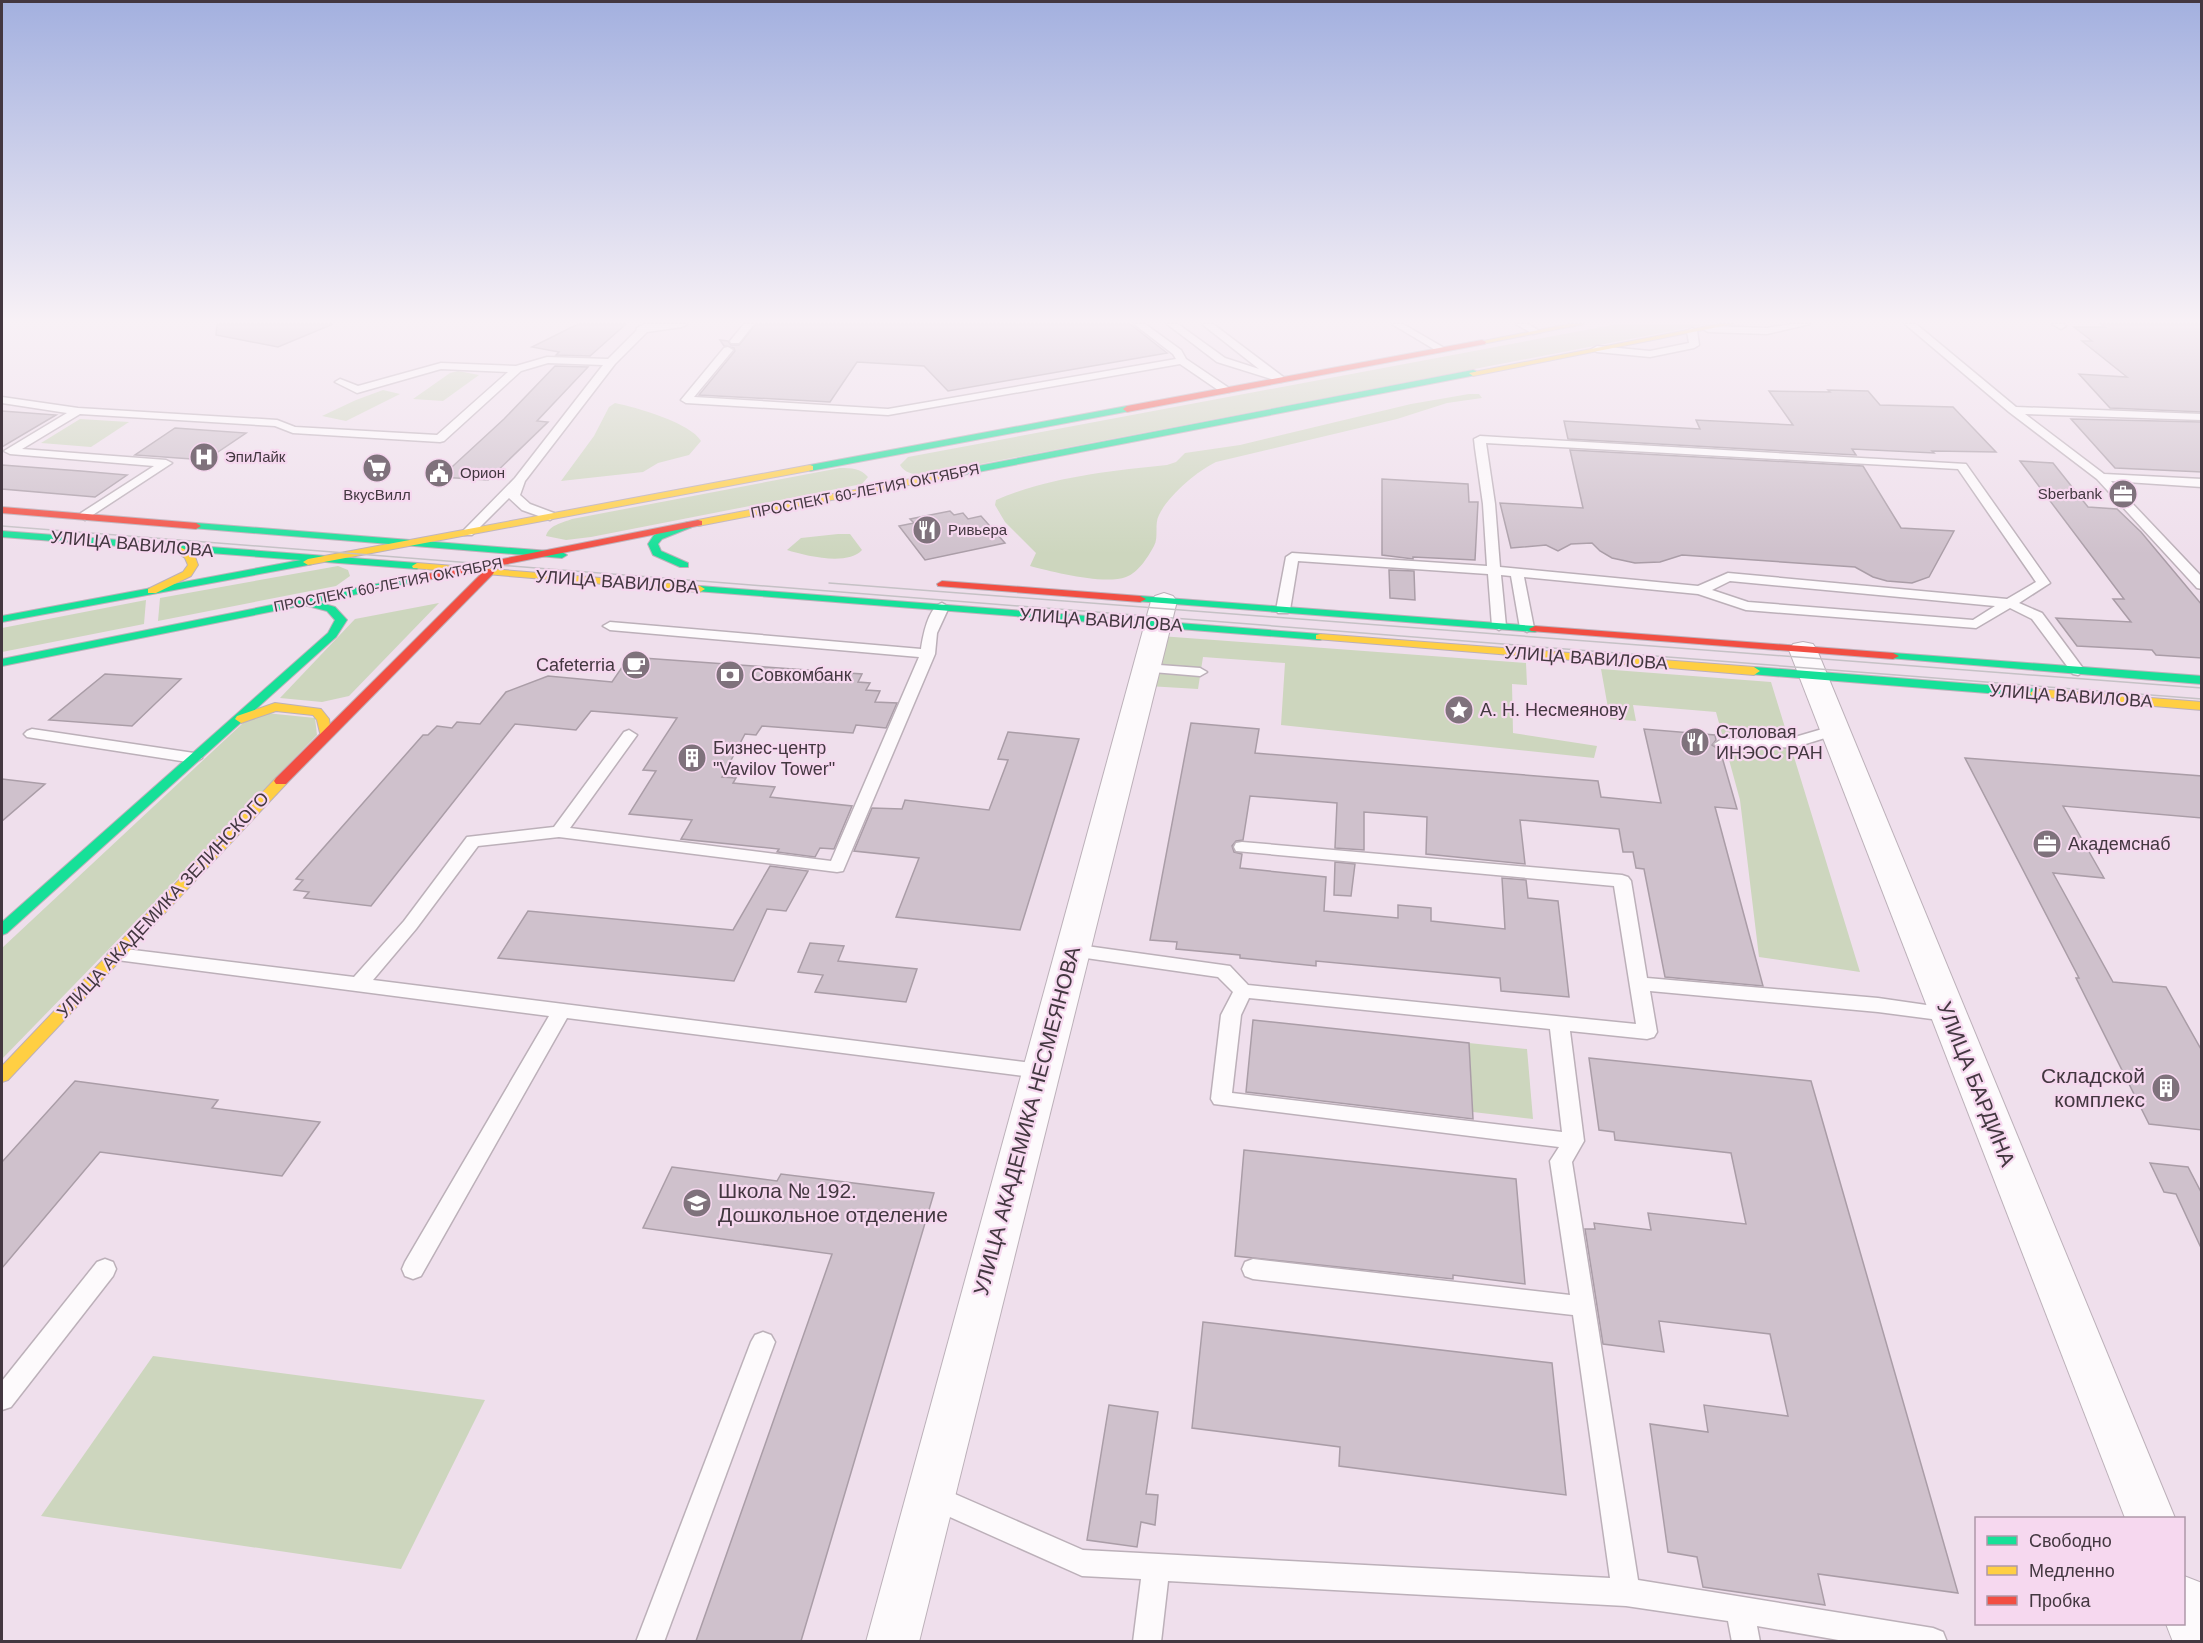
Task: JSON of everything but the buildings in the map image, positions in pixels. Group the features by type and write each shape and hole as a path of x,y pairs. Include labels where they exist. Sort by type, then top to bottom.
{"main road":[{"name":"ПРОСПЕКТ 60-ЛЕТИЯ ОКТЯБРЯ","path":"2,619 1168,401"},
{"name":"ПРОСПЕКТ 60-ЛЕТИЯ ОКТЯБРЯ","path":"2,662 688,525 1329,401"},
{"name":"УЛИЦА ВАВИЛОВА","path":"2,510 594,558"},
{"path":"684,565 657,552 652,544 658,537 688,525"},
{"name":"УЛИЦА ВАВИЛОВА","path":"2,534 942,607 1161,613 1283,610 1527,628 1809,663 2202,706"},
{"path":"152,591 187,574 193,565 188,553 176,548"},
{"name":"УЛИЦА ВАВИЛОВА","path":"647,562 699,566"},
{"name":"УЛИЦА АКАДЕМИКА ЗЕЛИНСКОГО","path":"2,1076 325,734 489,572"},
{"name":"УЛИЦА ВАВИЛОВА","path":"930,584 1161,613 1809,663 2079,671 2202,680"},
{"path":"2,930 332,635 341,620 331,609 305,602"},
{"path":"266,693 272,702 321,709 359,701"},
{"path":"235,722 275,707 311,711 317,712 323,719 325,734"}],"street":[{"name":"УЛИЦА АКАДЕМИКА НЕСМЕЯНОВА","path":"892,1641 1161,613"},
{"name":"УЛИЦА БАРДИНА","path":"1809,663 1947,1014 2150,1517"},
{"path":"2185,1604 2200,1641"}],"lane":[{"path":"7,401 78,411 277,423 293,430 440,438 482,401"},
{"path":"468,532 519,481 581,401"},
{"path":"695,401 888,412 947,401"},
{"path":"2002,401 2101,477 2202,585"},
{"path":"2013,410 2202,417"},
{"path":"78,411 10,451 166,464 85,516"},
{"path":"1283,610 1292,557 1492,571 1517,572 1700,590 1746,606 1976,624 2043,583 1962,466 1480,439 1480,461 1489,502 1492,571 1499,626"},
{"path":"2101,477 2202,483"},
{"path":"519,481 514,496 526,507 550,516"},
{"path":"1517,572 1527,628"},
{"path":"1700,590 1728,577 2009,603 2037,616 2079,671"},
{"path":"358,985 410,925 473,841 560,832 837,867 928,654 930,633 942,607"},
{"path":"610,626 928,654"},
{"path":"1146,668 1200,672"},
{"path":"1722,744 1796,742 1836,730"},
{"path":"33,734 194,758"},
{"path":"560,832 629,735"},
{"path":"1072,950 1223,971 1243,991 1647,1032 1622,881 1242,847"},
{"path":"117,954 1040,1071"},
{"path":"1639,984 1878,1005 1947,1014"},
{"path":"1243,991 1231,1015 1221,1099 1574,1141"},
{"path":"413,1269 562,1010"},
{"path":"1559,1023 1574,1141 1561,1161 1626,1592"},
{"path":"2,1399 105,1269"},
{"path":"1253,1269 1582,1306"},
{"path":"650,1641 763,1342"},
{"path":"929,1495 1082,1563 1626,1592 1933,1641"},
{"path":"1147,1641 1156,1568"},
{"path":"1740,1609 1746,1641"}],"green space":[{"path":"355,401 387,401 346,421 322,416"},
{"path":"1209,401 1310,401 929,474 909,473 903,469 900,465 908,457"},
{"path":"1430,401 1463,401 1447,403 1397,419 1216,462 1208,466 1176,492 1163,508 1158,519 1154,546 1139,568 1126,577 1092,579 1030,566 1036,553 1005,522 995,505 996,500 1016,492 1058,480 1167,465 1176,462 1185,453 1240,445"},
{"path":"615,403 675,422 695,434 701,441 689,455 658,463 643,472 561,481 594,436 609,407"},
{"path":"80,419 129,422 91,447 41,443"},
{"path":"840,468 856,469 868,477 862,484 591,537 566,540 546,536 553,527 572,519"},
{"path":"850,534 862,550 856,555 837,559 815,557 787,550 801,538"},
{"path":"338,566 348,570 350,576 336,586 158,621 160,598"},
{"path":"146,600 144,624 2,652 2,628"},
{"path":"439,603 349,696 322,702 280,698 355,619"},
{"path":"1160,636 1526,663 1527,685 1512,684 1513,733 1597,746 1594,758 1281,725 1285,663 1203,657 1198,689 1148,686"},
{"path":"1601,669 1771,682 1860,972 1759,957 1740,800 1716,712 1633,705 1636,721 1610,719"},
{"path":"266,713 315,718 317,735 2,1059 2,948 243,723"},
{"path":"1469,1043 1527,1049 1533,1119 1473,1112"},
{"path":"153,1356 485,1400 401,1569 41,1516"}],"tram line":[{"path":"2,526 2202,699"},
{"path":"829,583 2202,688"}],"traffic: fast":[{"path":"952,474 1330,401"},
{"path":"810,468 1127,409"},
{"path":"684,565 657,553 653,544 658,537 688,525"},
{"path":"196,526 562,555"},
{"path":"2,534 417,566"},
{"path":"2,619 308,562"},
{"path":"2,662 417,579"},
{"path":"700,589 1320,637"},
{"path":"1140,599 1535,629"},
{"path":"2,930 332,635 341,620 331,609 305,602"},
{"path":"1893,656 2202,680"},
{"path":"1754,671 2036,693"}],"traffic: slow":[{"path":"308,562 810,468"},
{"path":"698,523 952,474"},
{"path":"152,591 187,574 193,565 190,556 176,548"},
{"path":"417,566 700,589"},
{"path":"1320,637 1754,671"},
{"path":"2036,693 2202,706"},
{"path":"241,719 275,707 317,712 323,719 325,734"},
{"path":"2,1076 281,781"}],"traffic: jam":[{"path":"1127,409 1171,401"},
{"path":"2,510 196,526"},
{"path":"417,579 698,523"},
{"path":"281,781 489,572"},
{"path":"942,584 1140,599"},
{"path":"1535,629 1893,656"}],"place":[{"name":"ЭпиЛайк","path":"204,457"},
{"name":"ВкусВилл","path":"377,468"},
{"name":"Орион","path":"439,473"},
{"name":"Sberbank","path":"2123,494"},
{"name":"Ривьера","path":"927,530"},
{"name":"Cafeterria","path":"636,665"},
{"name":"Совкомбанк","path":"730,675"},
{"name":"А. Н. Несмеянову","path":"1459,710"},
{"name":"Столовая ИНЭОС РАН","path":"1695,742"},
{"name":"Бизнес-центр \"Vavilov Tower\"","path":"692,758"},
{"name":"Академснаб","path":"2047,844"},
{"name":"Складской комплекс","path":"2166,1088"},
{"name":"Школа № 192. Дошкольное отделение","path":"697,1203"}]}
